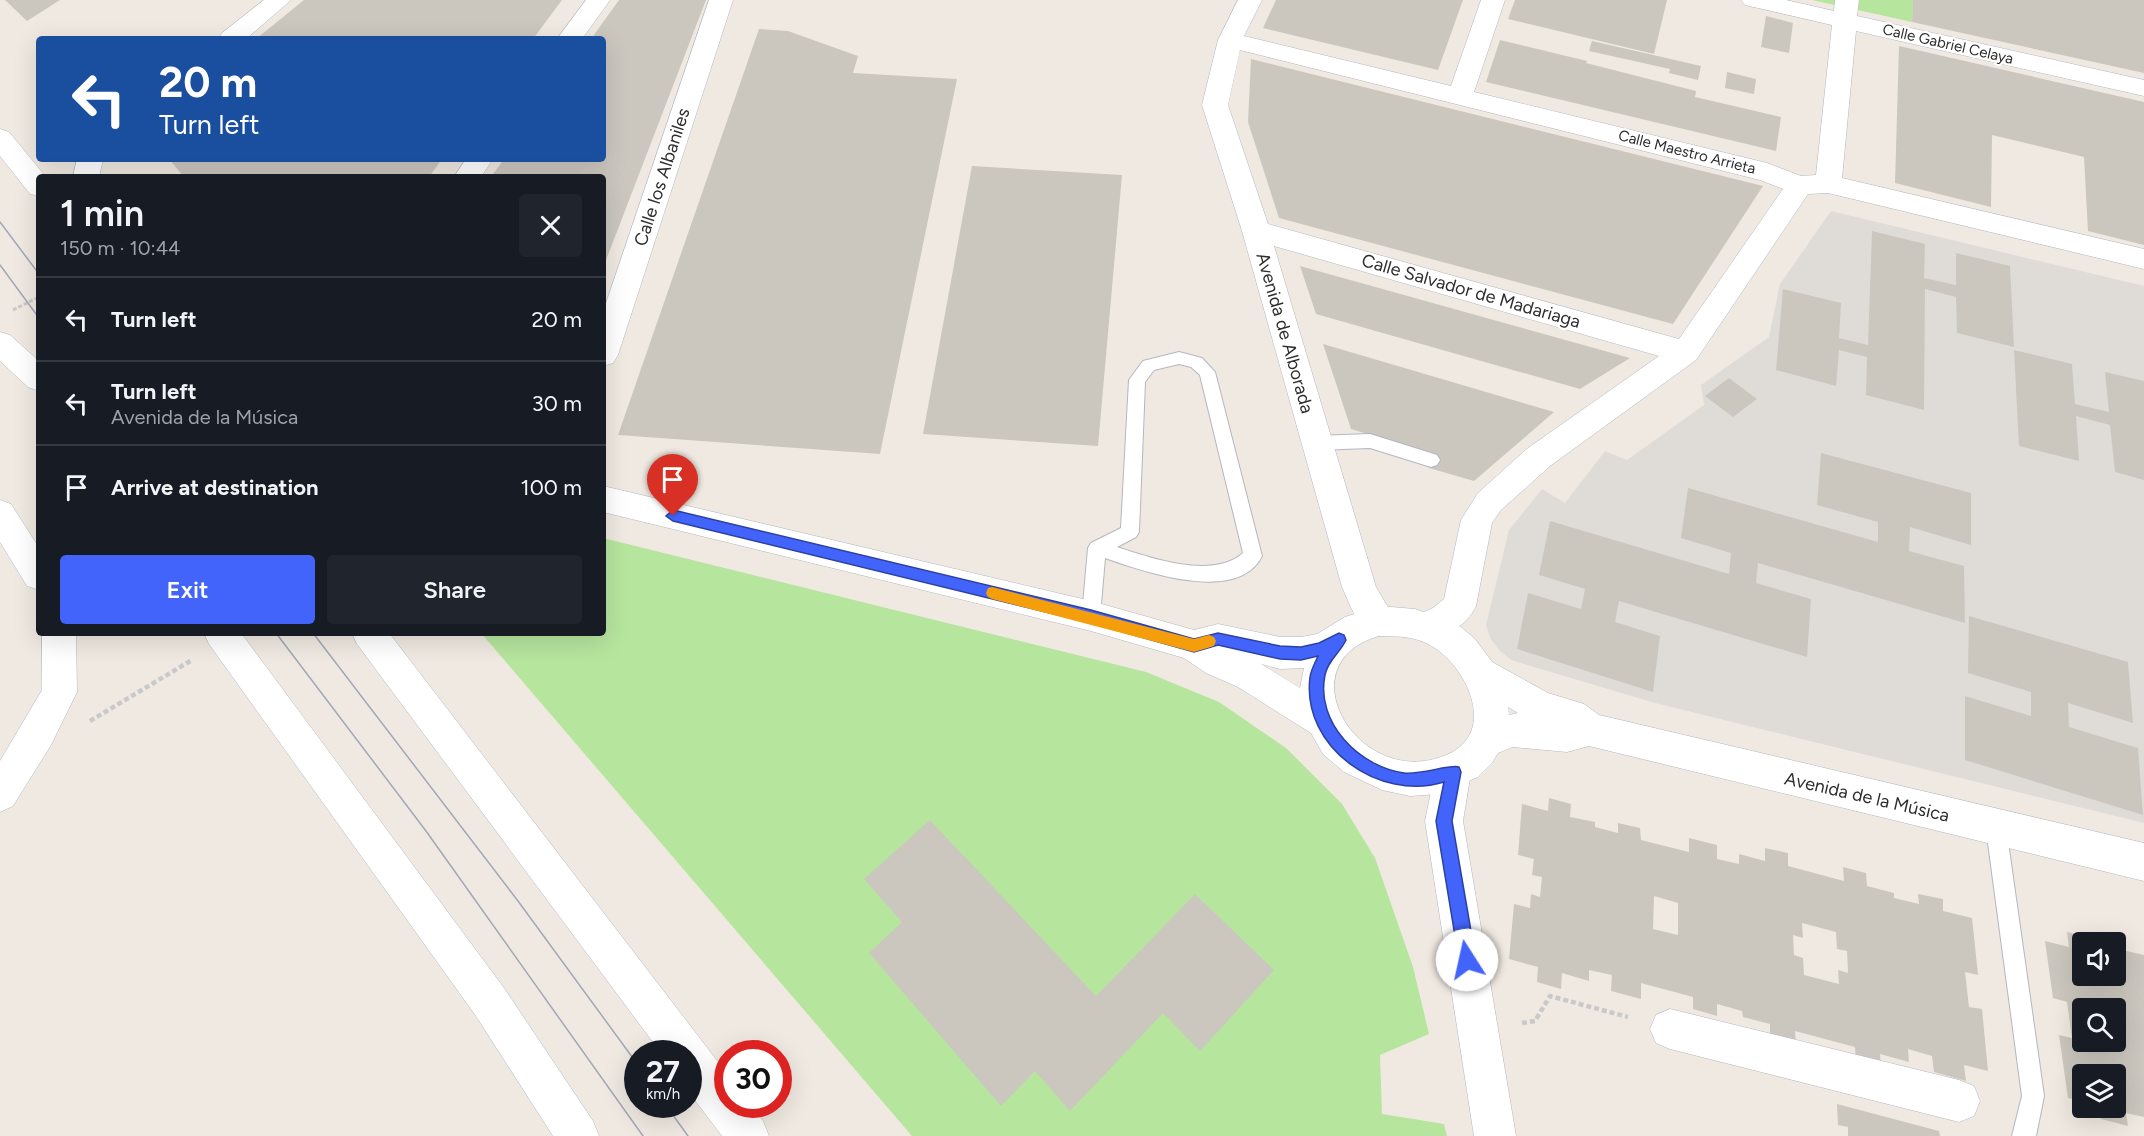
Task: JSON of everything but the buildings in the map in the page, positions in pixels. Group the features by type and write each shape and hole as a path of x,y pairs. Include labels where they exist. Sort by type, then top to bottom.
{"street":[{"path":"235,36 279,0"},
{"path":"571,36 598,0"},
{"name":"Calle los Albaniles","path":"606,346 721,0"},
{"name":"Avenida de Alborada","path":"1250,0 1230,40 1215,105 1256,231 1359,587 1367,606 1379,621"},
{"path":"1460,96 1493,0"},
{"name":"Calle Gabriel Celaya","path":"1753,0 1846,10 2144,88"},
{"path":"1427,627 1445,619 1459,606 1477,520 1489,502 1539,457 1686,352 1791,201 1814,185 1846,10"},
{"name":"Calle Maestro Arrieta","path":"1230,40 1814,185 2144,258"},
{"path":"0,138 36,183"},
{"name":"Calle Salvador de Madariaga","path":"1256,231 1686,352"},
{"path":"0,343 36,376"},
{"path":"606,500 1091,616 1194,645 1218,662 1250,676 1323,721"},
{"path":"0,514 36,571"},
{"path":"1194,645 1218,639 1280,653 1301,653 1321,648 1357,628 1379,621 1403,621 1427,627 1462,649 1482,674 1491,697 1492,719 1486,741 1473,759 1454,772 1430,779 1405,780 1379,773 1355,760 1336,742 1323,721 1317,698 1317,676 1325,656 1339,640"},
{"path":"0,794 38,733 58,692 59,636"},
{"path":"224,636 490,1002 578,1136"},
{"path":"371,636 676,1040"},
{"name":"Avenida de la Música","path":"1482,674 1540,707 1571,716 1590,730 2144,862"},
{"name":"Avenida de la Música","path":"1486,741 1500,732 1518,728 1567,736 1590,730"},
{"path":"1454,772 1444,821 1479,1029 1494,1136"},
{"path":"1670,1029 1959,1101"},
{"path":"702,1075 748,1136"}],"lane":[{"path":"1179,358 1196,362 1207,372 1253,556 1248,563 1231,573 1170,572 1097,548 1130,532 1137,380 1141,372 1149,365 1179,358"},
{"path":"1316,443 1370,441 1431,460"},
{"path":"1091,616 1097,548"},
{"path":"1996,828 2033,1096 2024,1136"}],"path":[{"path":"6,313 36,298"},
{"path":"38,733 71,733 224,636"},
{"path":"1479,1029 1535,1021 1550,996 1670,1029"}],"green space":[{"path":"1812,0 1913,0 1912,22"},
{"path":"606,539 1146,672 1219,702 1286,748 1342,804 1375,858 1413,967 1429,1034 1380,1055 1382,1114 1444,1124 1447,1136 912,1136 484,636 606,636"}],"shaded area":[{"path":"1831,211 2144,286 2144,823 1655,703 1511,660 1490,638 1486,625 1509,530 1542,489 1565,503 1605,451 1627,460 1704,405 1701,385 1769,337 1780,284"}],"tram line":[{"path":"0,222 36,270"},
{"path":"0,265 36,314"},
{"path":"278,636 426,831 643,1136"},
{"path":"315,636 518,901 624,1046"},
{"path":"675,1118 688,1136"}],"slow traffic":[{"path":"992,593 1091,616 1194,645 1209,641"}],"route":[{"path":"673,516 1091,616 1194,645 1218,639 1280,653 1301,653 1339,640 1325,656 1317,676 1317,698 1323,721 1336,742 1355,760 1379,773 1405,780 1430,779 1454,772 1447,796 1444,821 1467,960"}]}
